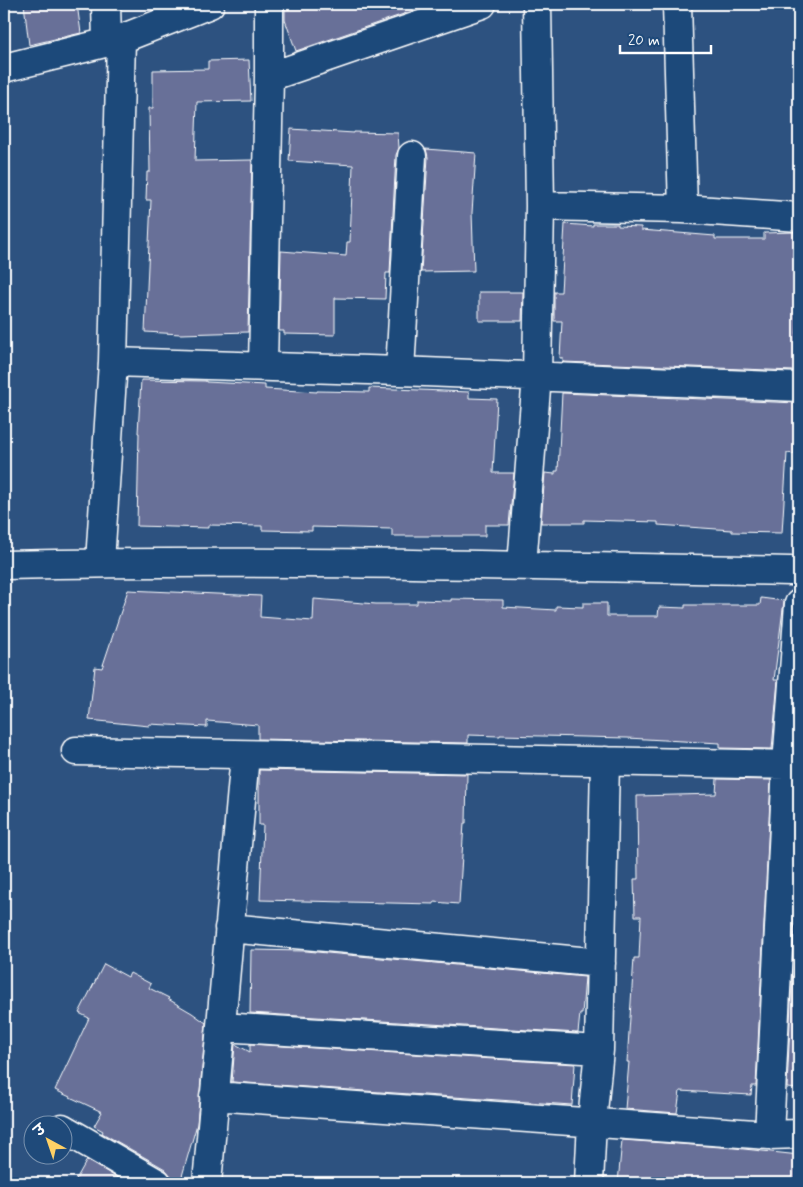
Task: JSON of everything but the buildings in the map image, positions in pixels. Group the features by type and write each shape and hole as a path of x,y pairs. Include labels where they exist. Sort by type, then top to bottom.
{"street":[{"path":"100,562 113,362 114,41 106,4"},
{"path":"4,68 114,41 210,4"},
{"path":"263,366 269,4"},
{"path":"269,76 482,4"},
{"path":"522,565 537,376 540,206 538,4"},
{"path":"677,4 683,209"},
{"path":"400,371 412,156"},
{"path":"540,206 683,209 799,217"},
{"path":"113,362 799,387"},
{"path":"4,565 100,562 522,565 799,571"},
{"path":"769,1135 793,764 799,604"},
{"path":"76,751 793,764"},
{"path":"206,1183 245,755"},
{"path":"589,1183 592,1122 599,1050 605,761"},
{"path":"230,928 601,963"},
{"path":"220,1027 599,1050"},
{"path":"214,1096 769,1135 799,1134"},
{"path":"72,1134 157,1183"}]}
